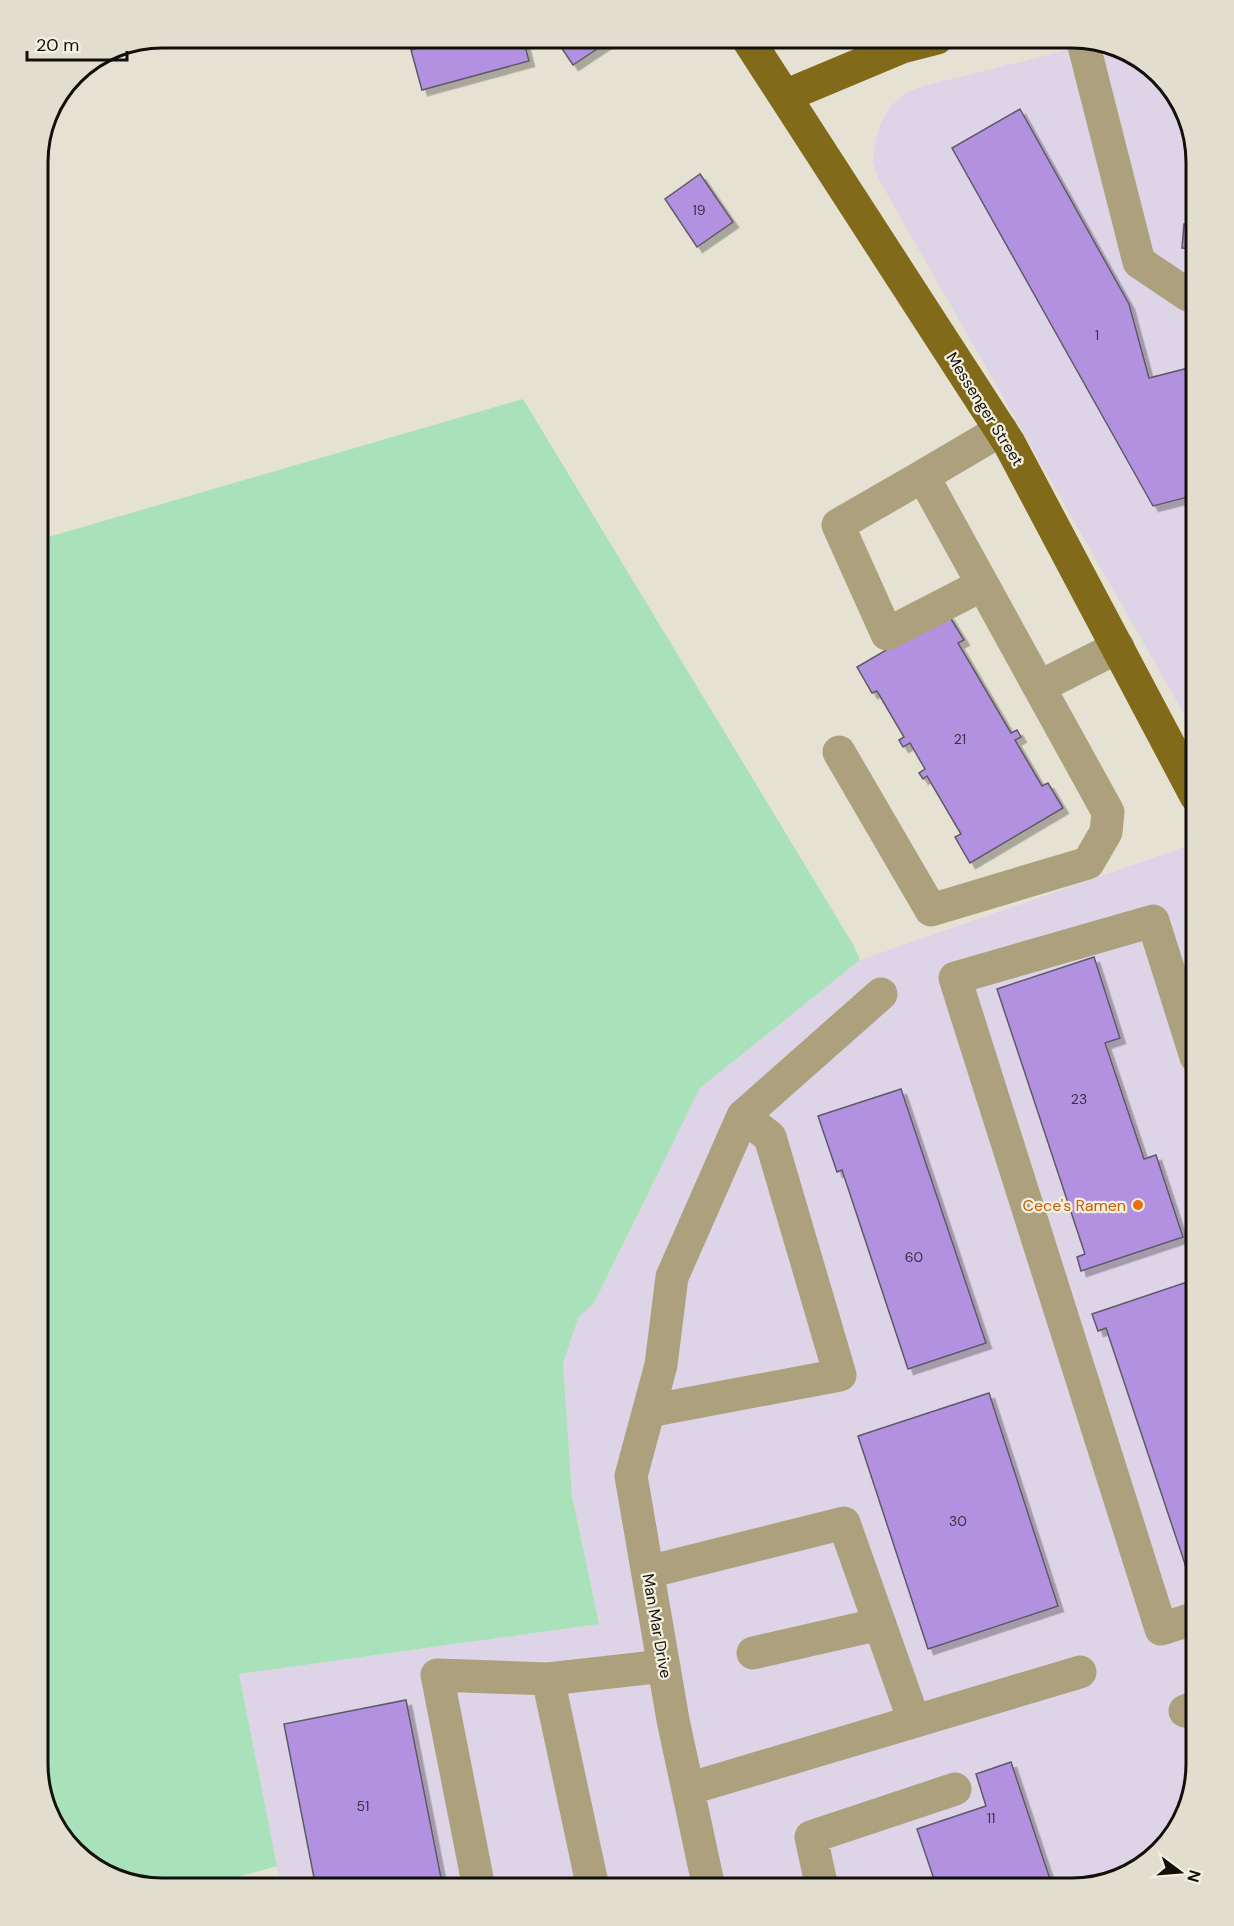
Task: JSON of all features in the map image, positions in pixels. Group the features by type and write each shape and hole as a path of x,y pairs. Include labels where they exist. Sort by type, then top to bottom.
{"main road":[{"name":"Messenger Street","path":"754,48 1001,430 1186,775"},
{"path":"785,96 900,48"}],"street":[{"path":"1085,49 1139,261 1186,294"},
{"path":"982,585 887,634 838,525 1001,430"},
{"path":"839,752 931,910 1088,862 1106,832 1108,812 923,476"},
{"path":"1039,687 1118,647"},
{"path":"1186,1023 1153,921 955,978 1161,1629 1186,1621"},
{"path":"649,1411 840,1375 770,1137 742,1116 881,994"},
{"name":"Man Mar Drive","path":"707,1878 664,1666 631,1476 661,1365 672,1277 742,1116"},
{"path":"648,1572 844,1523 914,1721"},
{"path":"753,1653 880,1624"},
{"path":"477,1878 437,1675 548,1679 664,1666"},
{"path":"688,1789 1080,1672"},
{"path":"548,1679 590,1878"},
{"path":"820,1878 811,1837 955,1789"}],"shaded area":[{"path":"1080,48 1109,54 1135,67 1158,87 1177,118 1182,132 1186,162 1186,717 879,180 873,162 880,125 890,107 905,93 923,86"},
{"path":"1186,846 1186,1764 1182,1794 1171,1821 1155,1842 1150,1842 1147,1850 1123,1866 1102,1874 1072,1878 279,1878 239,1674 599,1624 572,1496 563,1363 578,1318 594,1303 700,1088 860,960"}],"green space":[{"path":"523,399 854,946 860,960 700,1088 594,1303 578,1318 563,1363 572,1496 599,1624 239,1674 277,1866 234,1878 154,1878 125,1872 111,1866 87,1850 67,1827 57,1808 49,1779 48,537"}],"building":[{"path":"418,48 526,48 529,61 422,90 411,50"},
{"path":"562,48 598,48 573,65"},
{"path":"1020,109 1129,304 1149,378 1186,369 1186,498 1153,506 952,148"},
{"path":"700,174 733,222 697,247 665,199"},
{"path":"1184,224 1186,224 1186,248 1182,248"},
{"path":"948,614 964,640 958,643 1011,733 1017,730 1021,737 1015,740 1042,786 1048,783 1063,808 970,863 955,837 961,834 927,776 923,779 919,773 925,769 910,743 903,747 899,740 904,737 877,691 872,693 857,667"},
{"path":"1094,957 1120,1038 1105,1043 1144,1159 1156,1155 1183,1237 1081,1271 1077,1257 1085,1254 997,989"},
{"path":"901,1089 986,1343 908,1369 842,1170 837,1172 818,1116"},
{"path":"1186,1282 1186,1567 1106,1328 1098,1331 1092,1314"},
{"path":"989,1393 1058,1606 928,1649 858,1436"},
{"path":"406,1700 441,1878 314,1878 284,1724"},
{"path":"1011,1762 1050,1878 934,1878 917,1829 986,1806 976,1774"}],"place":[{"name":"Cece's Ramen","path":"1138,1205"}]}
